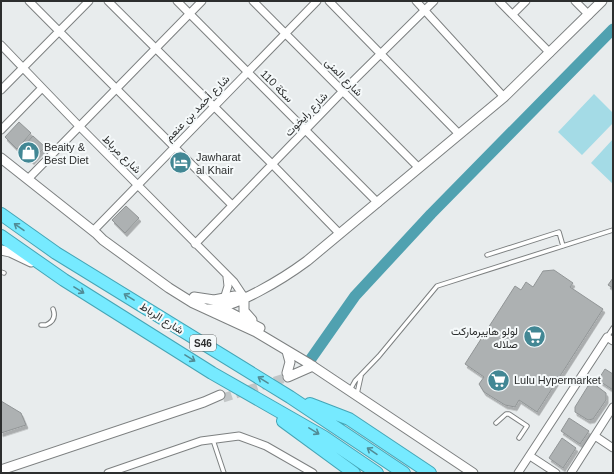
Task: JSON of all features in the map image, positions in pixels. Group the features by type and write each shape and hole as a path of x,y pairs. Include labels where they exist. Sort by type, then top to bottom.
{"highway":[{"name":"شارع الرباط","path":"1,214 56,253 290,397 404,473"},
{"name":"شارع الرباط","path":"1,236 64,280 212,373 324,437 377,473"},
{"path":"290,397 349,419 430,473"},
{"path":"258,398 275,415 354,473"}],"street":[{"path":"29,1 232,205"},
{"path":"1,90 90,1"},
{"path":"108,1 272,164 340,234"},
{"name":"سكة 110","path":"177,1 378,203"},
{"path":"28,179 202,1"},
{"name":"شارع المنى","path":"253,1 419,168"},
{"name":"شارع أحمد بن عنعم","path":"95,232 137,185 317,1"},
{"path":"328,1 459,134"},
{"path":"416,1 504,97"},
{"name":"شارع رايخوت","path":"195,244 305,130 434,1"},
{"path":"499,1 550,53"},
{"path":"513,14 526,1"},
{"path":"575,1 589,15"},
{"path":"194,297 209,300 243,295 263,288 294,271 378,203 504,97 602,1"},
{"name":"شارع مرباط","path":"1,46 227,277 234,282 243,295"},
{"path":"1,130 42,88"},
{"path":"1,158 95,232 168,283 256,332 310,365 473,473"},
{"path":"95,232 103,240 159,281 193,303 257,326 299,353 310,365"},
{"path":"1,250 10,252 64,280"},
{"path":"220,312 228,286 227,277"},
{"path":"220,312 243,295"},
{"path":"243,295 243,308 245,314 257,326"},
{"path":"518,473 610,339"},
{"path":"286,351 290,362 287,375 310,365"},
{"path":"1,470 222,397"},
{"path":"570,473 613,407"},
{"path":"108,473 201,440 239,436 266,446 313,473"},
{"path":"595,436 613,448"},
{"path":"530,456 556,473"}],"lane":[{"path":"353,393 361,376 437,286 613,230"},
{"path":"487,255 559,232 563,246"},
{"path":"41,325 46,325 52,321 55,314 53,309"},
{"path":"610,339 613,328"},
{"path":"353,393 361,376"},
{"path":"496,423 506,414 509,414 527,426 519,438"},
{"path":"213,439 224,473"}],"shaded area":[{"path":"594,94 613,113 613,123 582,155 558,132"},
{"path":"613,139 613,184 591,163"}],"building":[{"path":"19,122 31,133 17,149 5,137"},
{"path":"33,136 45,147 32,161 20,150"},
{"path":"126,206 139,218 125,233 112,220"},
{"name":"لولو هايبرماركت صلاله","path":"554,270 573,283 570,287 603,309 537,412 519,400 515,407 505,405 484,392 479,384 484,377 465,364 515,286 521,290 526,282 533,287 543,271"},
{"path":"613,278 613,288 608,285"},
{"path":"605,369 613,374 613,390 598,380"},
{"path":"594,384 606,393 606,400 593,419 588,420 575,412 575,407 588,386"},
{"path":"1,401 21,413 26,425 1,433"},
{"path":"569,418 589,431 580,444 561,431"},
{"path":"562,438 576,448 563,468 549,458"}],"waterway":[{"path":"308,363 355,296 431,214 613,29"}],"tunnel":[{"path":"223,398 288,377"}],"place":[{"name":"Beaity & Best Diet","path":"28,153"},
{"name":"Jawharat al Khair","path":"180,163"},
{"name":"لولو هايبرماركت صلاله","path":"534,337"},
{"name":"Lulu Hypermarket","path":"498,380"}]}
